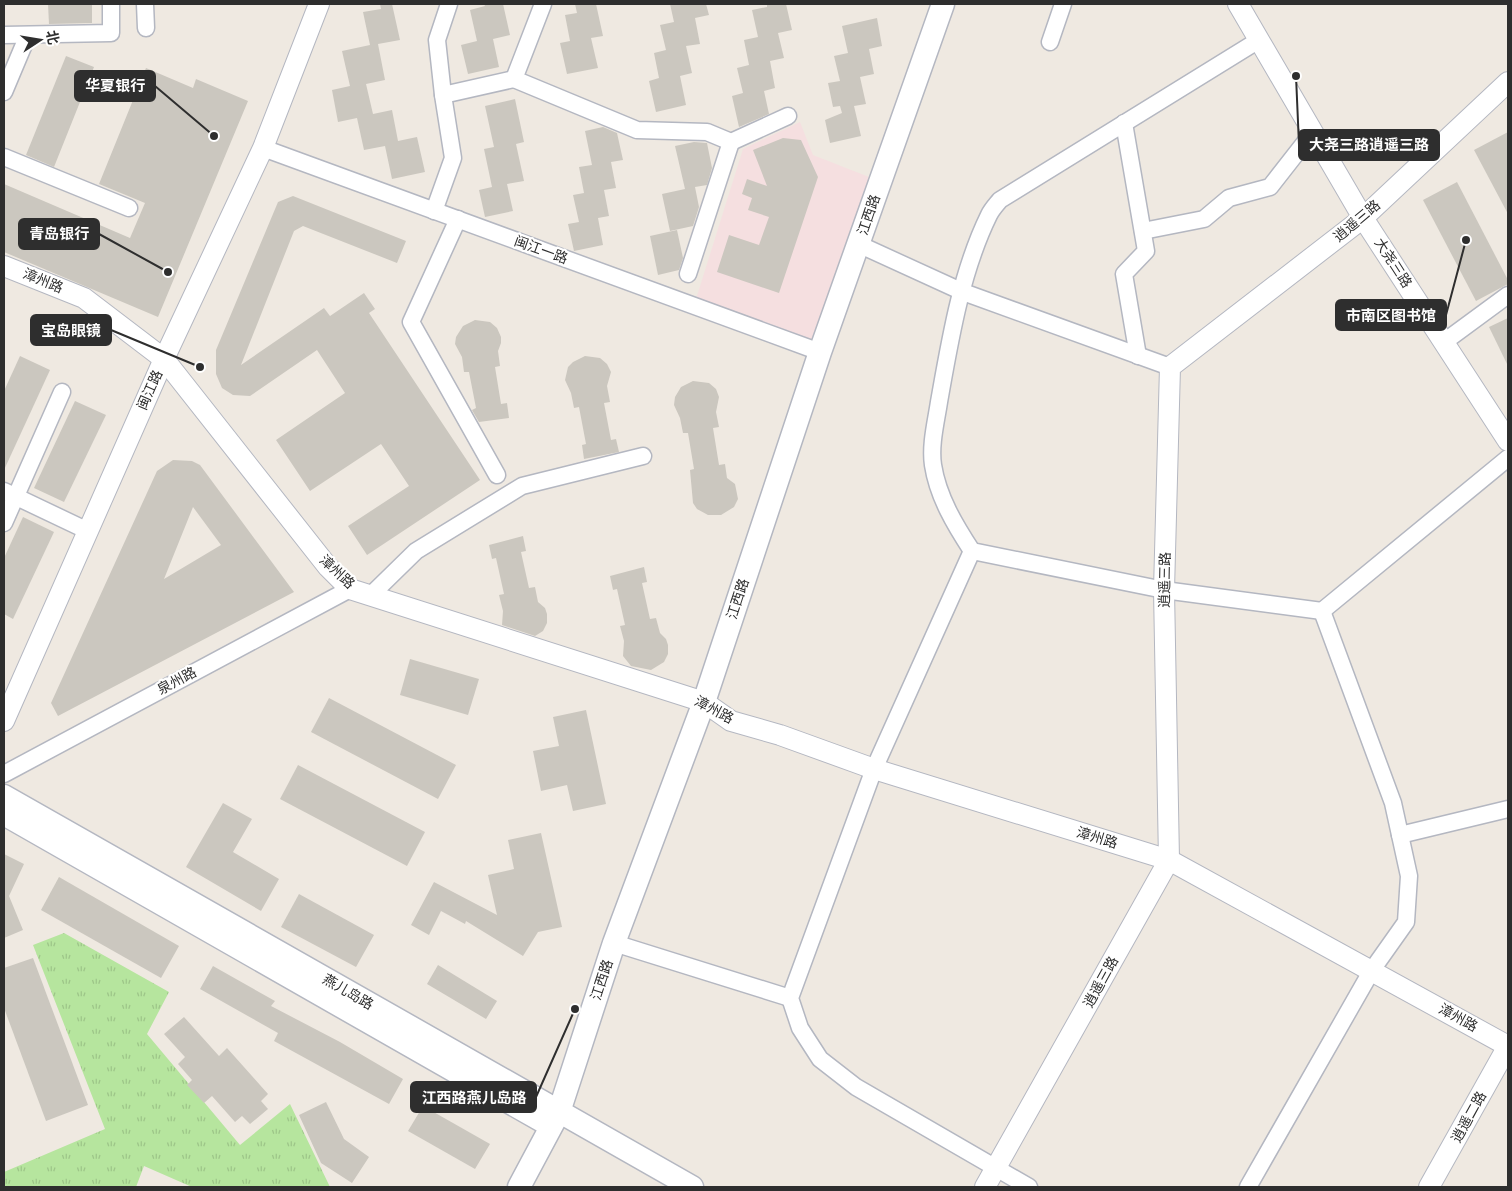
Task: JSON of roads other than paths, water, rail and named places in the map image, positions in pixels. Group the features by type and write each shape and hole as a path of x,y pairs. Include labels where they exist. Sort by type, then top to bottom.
{"main road":[{"name":"江西路","path":"520,1187 555,1119 614,942 704,702 820,352 943,4"},
{"name":"燕儿岛路","path":"4,796 555,1119 661,1187"},
{"name":"燕儿岛路","path":"4,814 555,1119 692,1187"}],"street":[{"path":"4,35 111,33 111,4"},
{"path":"145,4 146,28"},
{"name":"闽江路","path":"4,720 164,359 263,148 319,4"},
{"path":"434,211 453,158 437,40 449,4"},
{"path":"514,79 542,4"},
{"path":"1050,42 1063,4"},
{"name":"大尧三路","path":"1238,4 1363,218 1508,442"},
{"path":"4,92 28,34"},
{"path":"1259,40 1000,200 990,213 979,238 963,292 944,372 933,439 933,464 944,500 956,526 972,552 1164,590 1322,611 1508,458"},
{"path":"443,95 514,79 637,130 707,132 732,142"},
{"name":"逍遥三路","path":"985,1187 1169,860 1164,590 1170,366 1363,218 1508,82"},
{"path":"688,274 732,142 788,116"},
{"path":"1124,123 1146,251 1124,274 1138,356"},
{"path":"1143,231 1204,219 1229,198 1270,187 1313,132"},
{"name":"闽江一路","path":"263,148 820,352"},
{"path":"4,157 129,208"},
{"path":"458,219 411,322 498,475"},
{"path":"858,244 963,292 1170,366"},
{"name":"漳州路","path":"4,266 84,298 164,359 328,567 350,589 704,702 732,721 780,735 874,769 1169,860 1508,1046"},
{"path":"1444,342 1508,295"},
{"path":"4,523 10,494 62,392"},
{"path":"371,595 416,551 522,486 643,456"},
{"path":"10,494 88,531"},
{"path":"972,552 874,769 790,998 800,1028 820,1059 856,1087 1029,1187"},
{"name":"泉州路","path":"4,774 350,589"},
{"path":"1248,1187 1372,970 1406,922 1409,876 1393,803 1322,611"},
{"path":"1400,835 1508,809"},
{"path":"614,942 790,998"},
{"name":"逍遥二路","path":"1429,1187 1508,1046"}],"place":[{"name":"大尧三路逍遥三路","path":"1296,76"},
{"name":"华夏银行","path":"214,136"},
{"name":"市南区图书馆","path":"1466,240"},
{"name":"青岛银行","path":"168,272"},
{"name":"宝岛眼镜","path":"200,367"},
{"name":"江西路燕儿岛路","path":"575,1009"}]}
